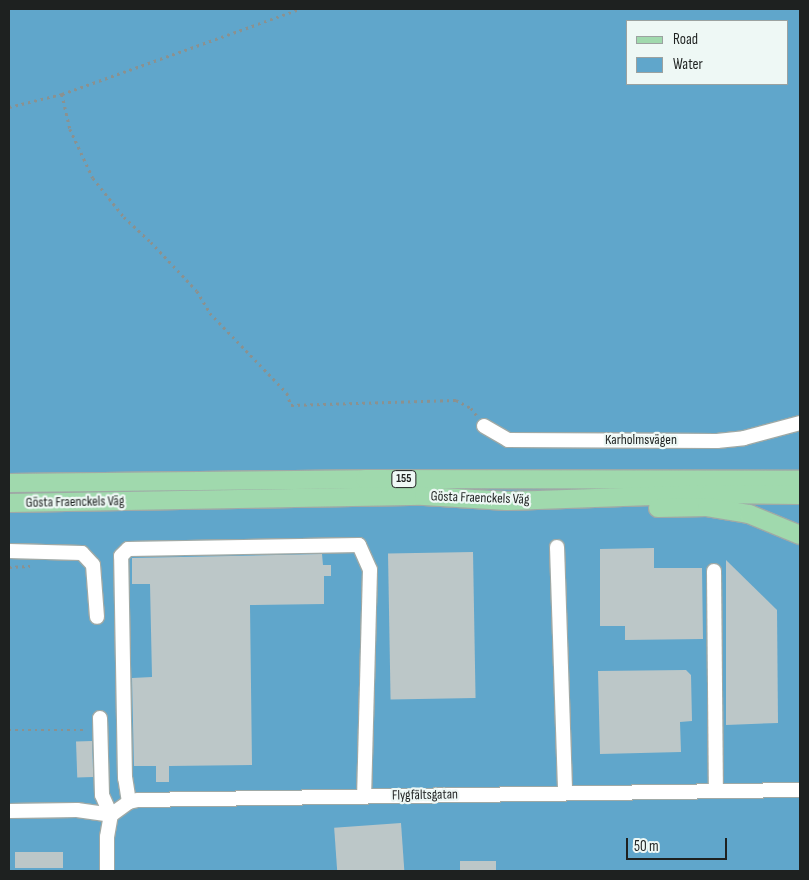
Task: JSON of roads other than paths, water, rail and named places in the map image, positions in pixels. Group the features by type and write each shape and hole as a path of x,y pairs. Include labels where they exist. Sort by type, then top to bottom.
{"main road":[{"name":"Gösta Fraenckels Väg","path":"9,483 365,479 800,480"},
{"name":"Gösta Fraenckels Väg","path":"9,503 424,496 507,501 709,494 800,495"},
{"path":"606,499 635,506 707,507 749,514 800,535"}],"street":[{"name":"Karholmsvägen","path":"484,426 508,440 717,441 744,438 800,422"},
{"path":"9,811 77,810 112,815 129,802 125,778 121,556 128,549 359,545 370,570 364,796"},
{"path":"557,547 564,793"},
{"path":"9,551 82,553 93,565 97,617"},
{"path":"714,571 716,791"},
{"path":"100,724 102,795 112,815 107,837 108,871"},
{"name":"Flygfältsgatan","path":"129,802 364,796 800,790"}],"water":[{"path":"9,9 800,9 800,871 9,871"}]}
